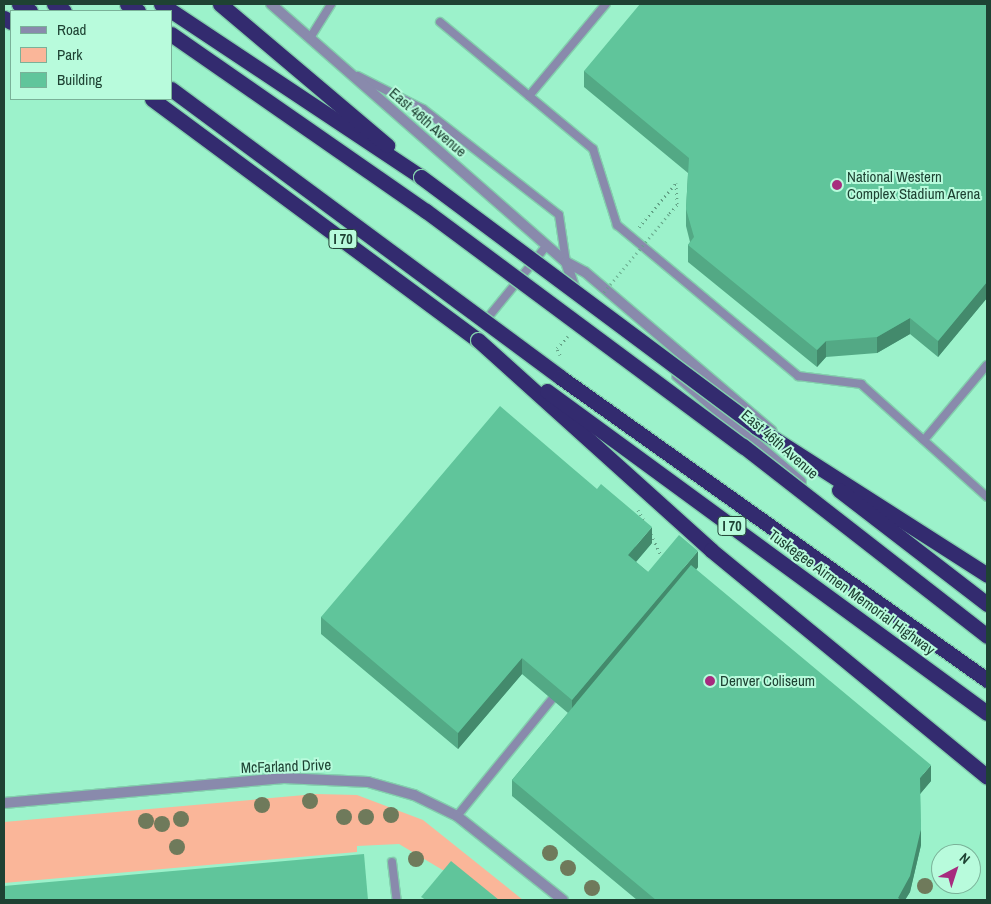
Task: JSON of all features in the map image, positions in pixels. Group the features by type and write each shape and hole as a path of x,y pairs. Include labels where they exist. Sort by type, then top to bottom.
{"highway":[{"path":"220,4 328,91 421,177"},
{"path":"172,11 421,177 756,427 987,604"},
{"path":"172,35 426,211 743,446 987,636"},
{"path":"172,90 560,377 987,680"},
{"path":"142,100 208,139"},
{"name":"I 70","path":"153,100 478,340"},
{"path":"478,340 711,550 987,778"},
{"name":"Tuskegee Airmen Memorial Highway","path":"478,340 987,713"},
{"path":"756,427 987,575"}],"street":[{"name":"East 46th Avenue","path":"271,4 566,262 584,272 987,612"},
{"name":"East 46th Avenue","path":"566,262 571,285 987,642"},
{"name":"McFarland Drive","path":"4,802 317,777 391,788 457,816 563,900"}],"lane":[{"path":"310,38 331,4"},
{"path":"529,96 606,4"},
{"path":"440,22 593,149 616,225 798,376 860,384 987,497"},
{"path":"348,71 423,109 559,215 566,262"},
{"path":"490,315 547,245"},
{"path":"924,440 987,365"},
{"path":"457,816 552,700"},
{"path":"392,862 397,900"}],"path":[{"path":"631,237 676,183 677,205 669,214"}],"green space":[{"path":"316,794 357,795 423,820 523,900 493,900 399,844 357,846 357,852 4,883 4,822"}],"building":[{"name":"National Western Complex Stadium Arena","path":"640,4 987,4 987,282 938,341 910,318 877,337 826,341 817,350 688,245 694,237 686,209 689,158 584,71"},
{"path":"500,406 597,489 601,484 652,527 628,555 648,572 679,535 698,551 572,700 522,658 458,733 321,617"},
{"name":"Denver Coliseum","path":"691,565 931,765 920,778 921,829 910,876 898,898 901,900 656,900 512,780"},
{"path":"364,854 368,900 4,900 4,886"},
{"path":"451,861 499,900 426,900 421,897"}],"place":[{"name":"National Western Complex Stadium Arena","path":"837,185"},
{"name":"Denver Coliseum","path":"710,681"}]}
